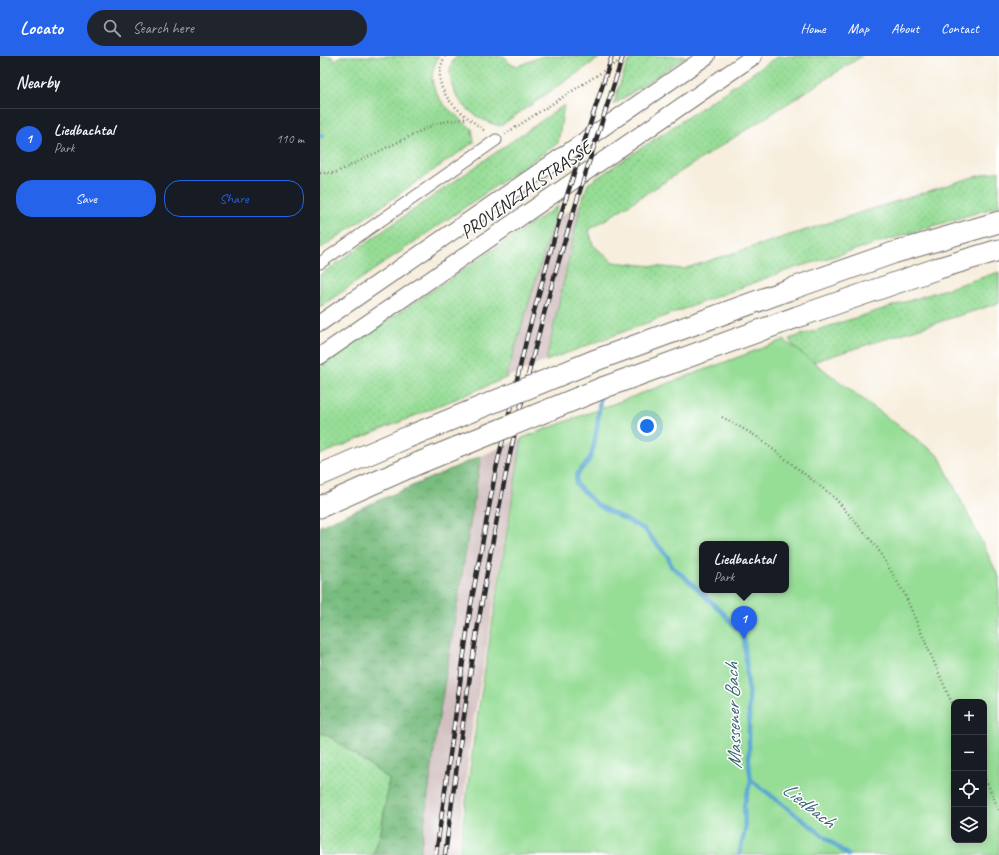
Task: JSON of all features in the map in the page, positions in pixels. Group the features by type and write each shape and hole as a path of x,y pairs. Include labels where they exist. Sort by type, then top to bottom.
{"highway":[{"path":"320,475 408,437 596,360 893,253 999,222"},
{"path":"320,507 419,463 605,387 797,317 939,268 999,250"}],"main road":[{"name":"PROVINZIALSTRASSE","path":"320,323 707,56"},
{"name":"PROVINZIALSTRASSE","path":"320,356 754,56"}],"street":[{"path":"320,263 496,140"}],"path":[{"path":"445,56 439,68 440,84 448,100 496,140"},
{"path":"515,127 627,56"},
{"path":"320,173 335,173 436,123 469,118"},
{"path":"722,417 756,436 834,497 876,546 904,593 951,701"},
{"path":"987,783 999,810"}],"shaded area":[{"path":"581,204 546,361 506,378 553,220"},
{"path":"522,438 471,738 457,855 420,855 436,736 481,456"}],"green space":[{"path":"320,56 331,56 336,61 340,56 439,56 434,68 432,79 434,89 446,106 472,129 474,142 320,249"},
{"path":"457,56 504,56 509,63 518,66 542,56 602,56 500,126 474,114 461,102 456,94 452,85 450,71 451,65"},
{"path":"637,56 687,56 613,105 627,63"},
{"path":"778,56 862,56 589,230 593,245 613,262 683,269 970,178 999,171 999,206 782,272 546,361 581,204 588,184"},
{"path":"564,105 558,143 320,307 320,275"},
{"path":"558,206 506,378 320,455 320,366"},
{"path":"999,272 999,303 806,364 789,339"},
{"path":"784,340 939,456 999,577 999,855 459,855 474,738 522,438"},
{"path":"481,456 436,736 420,855 373,855 381,832 389,779 329,736 320,733 320,526"},
{"path":"320,733 329,736 389,778 381,832 373,855 320,855"}],"waterway":[{"name":"Massener Bach","path":"600,399 597,429 592,452 588,462 577,475 576,484 597,505 644,529 668,557 671,566 699,590"},
{"name":"Massener Bach","path":"702,593 725,615 732,624 740,630 744,639 749,696 749,765 751,780 744,805 745,830 739,855"},
{"name":"Liedbach","path":"751,780 848,855"}],"railway":[{"path":"436,855 471,604 496,469 527,337 560,217 612,56"},
{"path":"445,855 462,728 482,600 493,537 520,411 555,274 623,56"}],"place":[{"name":"Liedbachtal","path":"744,639"}]}
